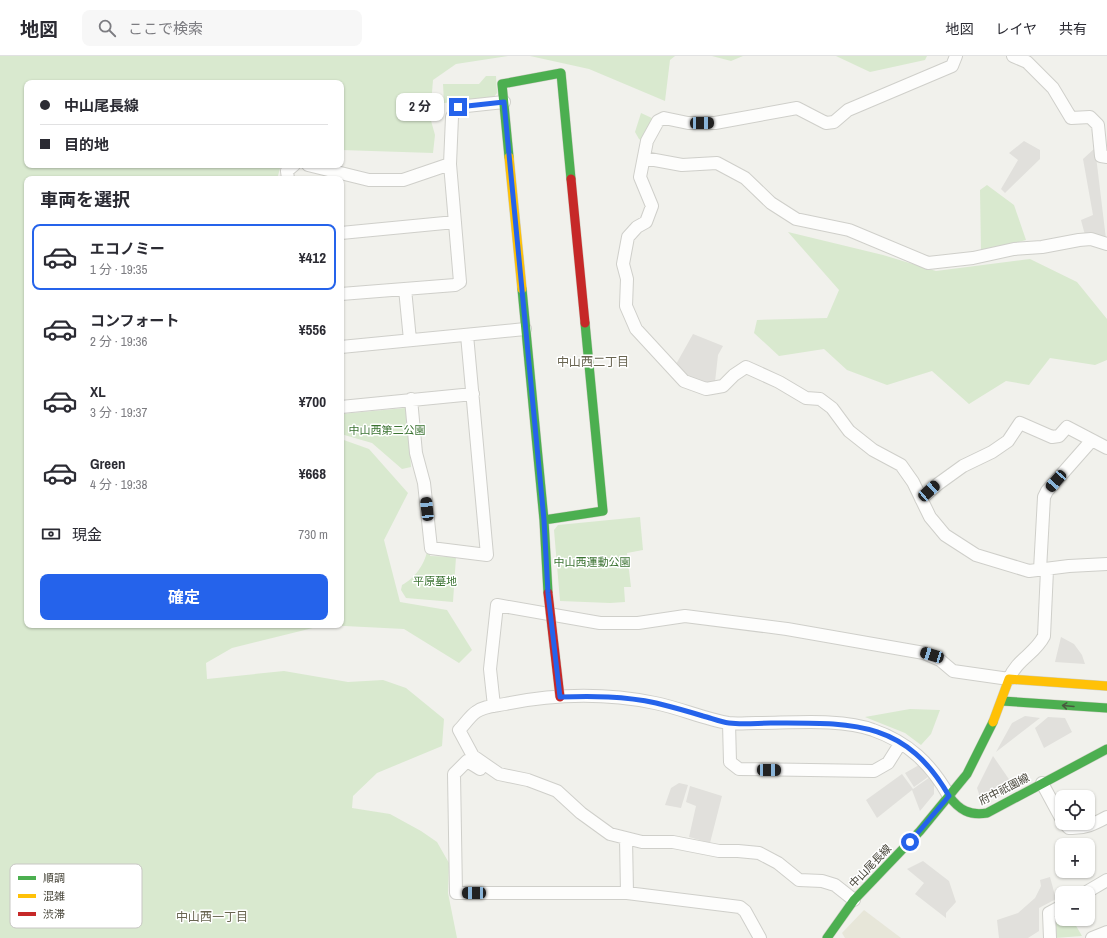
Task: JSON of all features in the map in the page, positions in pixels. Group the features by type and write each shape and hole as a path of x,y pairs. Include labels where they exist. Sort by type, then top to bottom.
{"street":[{"path":"956,56 952,66 848,110 834,122 826,122 797,108 715,122 688,123 664,118 658,121 647,141 640,177 652,206 646,222 637,227 628,237 623,264 627,279 626,306 636,329 684,380 706,389 723,386 734,375 746,367 779,382 806,398 820,399 832,408 849,431 873,450 901,465 913,482 930,517 946,534 976,555 1029,571 1069,566 1107,564"},
{"path":"1013,56 1027,62 1052,88 1071,118 1090,116 1098,125 1100,156 1107,157"},
{"path":"544,520 603,511 561,73 502,84 544,520 548,593 560,697"},
{"path":"344,294 454,286 460,282 450,164 452,116 458,107 504,102"},
{"path":"644,158 682,165 717,163 745,178 771,203 796,219 849,230 928,262 973,258 1014,249 1042,247 1078,240 1091,239 1107,244"},
{"path":"320,168 369,180 403,180 450,164"},
{"path":"344,233 455,222"},
{"path":"405,289 410,340"},
{"path":"344,347 526,330"},
{"path":"412,399 416,453 424,483 431,548 487,555 467,336"},
{"path":"344,407 473,394"},
{"path":"921,499 938,484 963,466 992,452 1008,441 1020,423 1052,437 1059,436 1067,427 1107,448"},
{"path":"854,900 835,885 822,881 798,880 778,863 760,853 719,851 673,842 642,842 610,834 581,813 557,791 521,778 498,774 473,756 460,730 476,712 494,706 534,698 607,696 639,700 676,708 729,723 836,723 856,726 882,733 912,750 925,761 938,776 949,796 967,774 980,752 1002,701 1009,680 1018,663 1040,643 1044,636 1044,497 1047,491 1092,440"},
{"path":"494,706 490,668 497,605 600,623 638,623 685,616 787,630 924,653 940,660 953,671 1009,680 1107,686"},
{"path":"1002,701 1088,708 1107,708"},
{"path":"729,723 730,762 739,769 874,771 888,763 900,744"},
{"name":"府中祇園線","path":"949,796 954,804 964,813 979,815 1004,804 1107,749"},
{"path":"521,778 516,782 501,782 467,761 454,774 456,893 627,893 740,907 745,911 760,938"},
{"path":"1042,783 1055,807"},
{"name":"中山尾長線","path":"827,938 854,900 920,831 949,796"},
{"path":"1095,823 1107,817"},
{"path":"626,838 627,893"},
{"path":"1095,887 1107,880"},
{"path":"1050,938 1049,913 1055,910"},
{"path":"1092,938 1107,932"}],"shaded area":[{"path":"1024,141 1040,150 1040,159 1005,193 1001,189 1018,160 1009,153"},
{"path":"1095,148 1106,239 1085,235 1081,220 1093,215 1083,159"},
{"path":"693,334 723,346 718,355 715,382 710,384 687,377 675,366"},
{"path":"1061,637 1074,644 1082,655 1085,664 1055,662"},
{"path":"1025,716 1040,718 996,752 1012,723"},
{"path":"1048,717 1065,718 1072,732 1044,748 1035,728"},
{"path":"993,756 1015,788 998,797 981,800 977,788"},
{"path":"919,765 928,777 914,787 905,773"},
{"path":"902,774 913,789 930,777 934,784 934,794 920,811 912,790 877,818 866,800"},
{"path":"679,783 688,785 681,808 665,805 671,788"},
{"path":"690,786 722,796 710,843 689,837 696,806 686,802"},
{"path":"923,861 949,881 956,902 946,913 946,918 915,894 924,883 907,869"},
{"path":"1050,877 1055,900 1039,908 1039,931 1028,938 999,938 997,920 1018,913 1035,898 1041,886 1040,880"},
{"path":"864,910 901,938 845,938 842,933"}],"green space":[{"path":"0,56 508,56 456,64 433,80 430,117 435,135 433,153 344,150 344,80 24,80 24,168 280,168 278,176 24,176 24,628 313,628 232,648 206,663 207,679 284,671 348,682 383,680 406,688 444,719 442,746 377,773 353,796 352,808 390,814 421,831 437,842 449,863 448,893 457,938 0,938"},
{"path":"530,56 675,56 670,60 665,101 589,69"},
{"path":"712,56 743,56 731,61"},
{"path":"836,56 927,56 925,60 870,72"},
{"path":"486,76 496,76 497,93 493,98 444,103 443,84 479,84"},
{"path":"641,113 654,119 642,141 635,132"},
{"path":"987,185 1014,205 1026,240 981,252 980,190"},
{"path":"788,232 883,255 936,271 1030,259 1077,282 1107,319 1107,360 1095,365 1050,358 1029,385 1006,381 969,404 932,371 887,385 847,370 824,349 779,356 754,333 757,320 827,318 839,290"},
{"name":"中山西第二公園","path":"405,408 407,410 411,467 402,469 372,443 344,435 344,414"},
{"path":"344,440 369,449 408,493 384,540 400,602 447,610 472,650 459,663 404,629 344,626"},
{"name":"中山西運動公園","path":"640,517 643,550 627,553 631,587 624,587 625,602 610,603 560,601 554,530 558,525"},
{"name":"平原墓地","path":"427,551 430,551 430,556 456,557 453,602 406,598 401,590 402,585 411,579 418,571 424,561"},
{"path":"910,709 940,710 931,734 921,745 905,733 865,717"},
{"path":"1055,917 1055,926 1076,926 1082,936 1055,938 1054,919"}],"traffic: fast":[{"path":"509,157 502,84 561,73 571,179"},
{"path":"522,289 544,520 548,593"},
{"path":"544,520 603,511 585,323"},
{"path":"1002,701 1107,708"},
{"path":"827,938 854,900 920,831 967,774 993,722"},
{"path":"949,796 965,811 975,814 987,813 1107,749"}],"traffic: slow":[{"path":"509,157 522,289"},
{"path":"993,722 1009,679 1107,686"}],"traffic: jam":[{"path":"571,179 585,323"},
{"path":"548,593 560,697"}],"district":[{"name":"中山西二丁目","path":"593,362"},
{"name":"中山西一丁目","path":"212,917"}],"route":[{"path":"458,107 504,102 544,520 548,593 560,697 607,696 639,700 683,710 729,723 836,723 872,729 880,732 912,750 925,761 938,776 949,796 910,842"}]}
